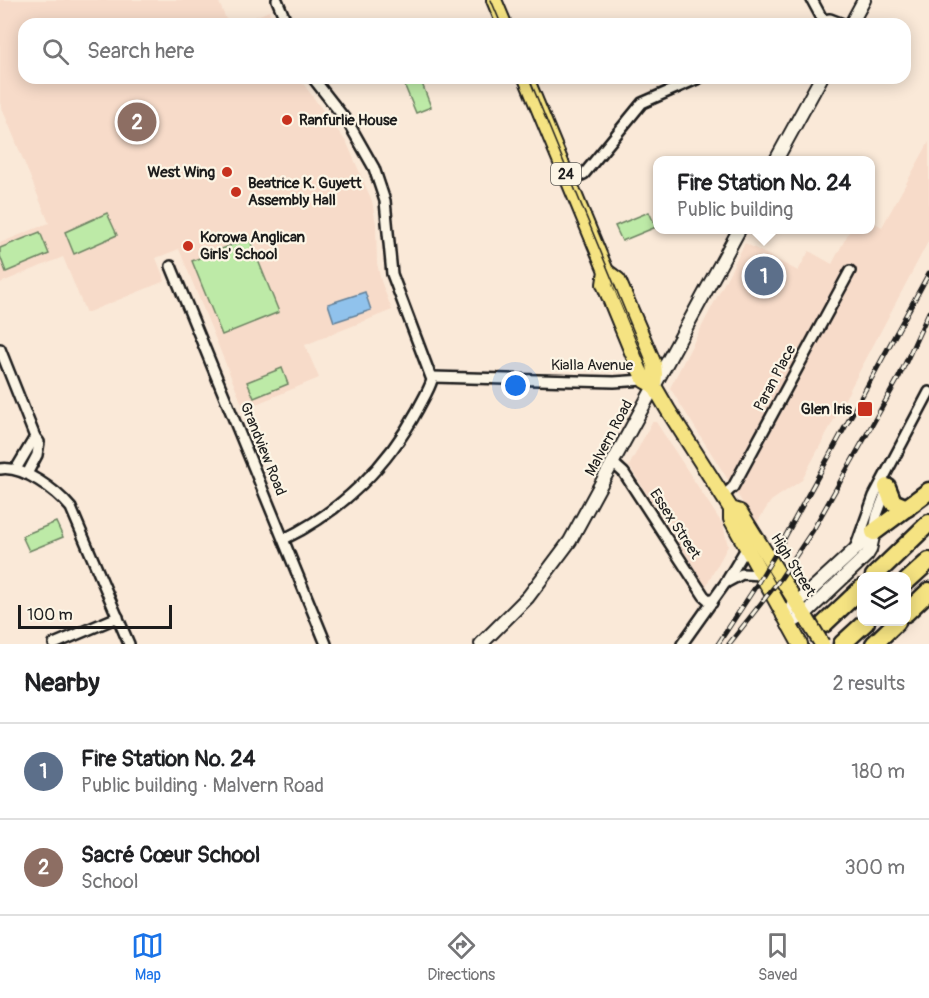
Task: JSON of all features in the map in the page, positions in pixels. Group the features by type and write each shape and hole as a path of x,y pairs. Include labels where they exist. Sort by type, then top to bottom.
{"highway":[{"path":"887,487 893,502 907,508"},
{"path":"874,532 929,491"},
{"path":"878,572 929,524"},
{"path":"911,577 929,561"},
{"path":"812,620 857,591"},
{"path":"911,608 929,591"},
{"path":"842,644 861,626"},
{"path":"874,644 892,626"}],"main road":[{"path":"494,0 502,18"},
{"path":"854,18 864,0"},
{"name":"High Street","path":"529,84 606,271 618,280 654,364 649,383 731,509 731,519 792,630"},
{"path":"778,156 818,84"},
{"name":"Malvern Road","path":"481,644 528,597 555,562 580,522 613,463 649,383 737,234"},
{"name":"High Street","path":"731,509 740,512 796,602 812,620 822,644"},
{"path":"792,630 796,602 874,532"},
{"path":"792,630 812,620 867,555 874,532"}],"street":[{"path":"277,0 284,18"},
{"path":"812,0 821,18"},
{"path":"284,539 330,512 376,470 410,423 432,377 392,274 385,201 374,168 353,130 318,84"},
{"path":"569,181 584,174 642,103 685,84"},
{"name":"Grandview Road","path":"171,266 326,644"},
{"name":"Paran Place","path":"723,496 732,489 850,272"},
{"path":"0,349 39,442 27,474"},
{"name":"Kialla Avenue","path":"432,377 649,383"},
{"path":"856,546 874,496 929,392"},
{"path":"16,469 35,437"},
{"path":"874,532 877,515 898,453"},
{"name":"Essex Street","path":"613,463 624,473 704,596 712,603"},
{"path":"0,469 16,469 27,474 60,496 72,508 129,644"},
{"path":"682,644 712,603 747,547"},
{"path":"726,582 742,574 762,575"},
{"path":"54,644 118,618"}],"shaded area":[{"name":"Korowa Anglican Girls' School","path":"0,0 218,0 226,18 18,18 18,84 303,84 347,143 372,201 376,224 377,263 392,310 305,345 319,378 244,409 179,249 156,258 165,281 86,313 63,257 0,283 0,243 49,223 0,103"},
{"path":"269,11 272,18 252,18"},
{"path":"929,142 929,240 802,480 771,501 756,524 670,388 745,243 798,271 809,251 832,264 848,234 875,234 875,223 882,227"},
{"path":"652,422 656,422 723,525 728,546 706,586 629,466"}],"green space":[{"path":"404,84 422,84 431,107 416,113"},
{"path":"649,212 653,221 653,228 622,241 615,226"},
{"path":"107,213 117,235 74,254 65,232"},
{"path":"40,232 49,254 6,272 0,256 0,248"},
{"path":"249,238 279,312 222,335 192,261"},
{"path":"282,368 288,384 254,398 247,382"},
{"path":"56,522 63,537 29,551 22,536"}],"water":[{"path":"365,292 371,310 334,322 328,304"}],"tram line":[{"path":"491,0 498,18"},
{"path":"531,84 645,359"}],"railway":[{"path":"718,644 779,548 929,273"},
{"path":"729,644 781,578 813,530 899,377 929,312"}],"place":[{"name":"Ranfurlie House","path":"287,120"},
{"name":"Sacré Cœur School","path":"137,122"},
{"name":"West Wing","path":"227,172"},
{"name":"Beatrice K. Guyett Assembly Hall","path":"236,192"},
{"name":"Korowa Anglican Girls' School","path":"188,246"},
{"name":"Fire Station No. 24","path":"764,276"},
{"name":"Glen Iris","path":"865,409"}]}
